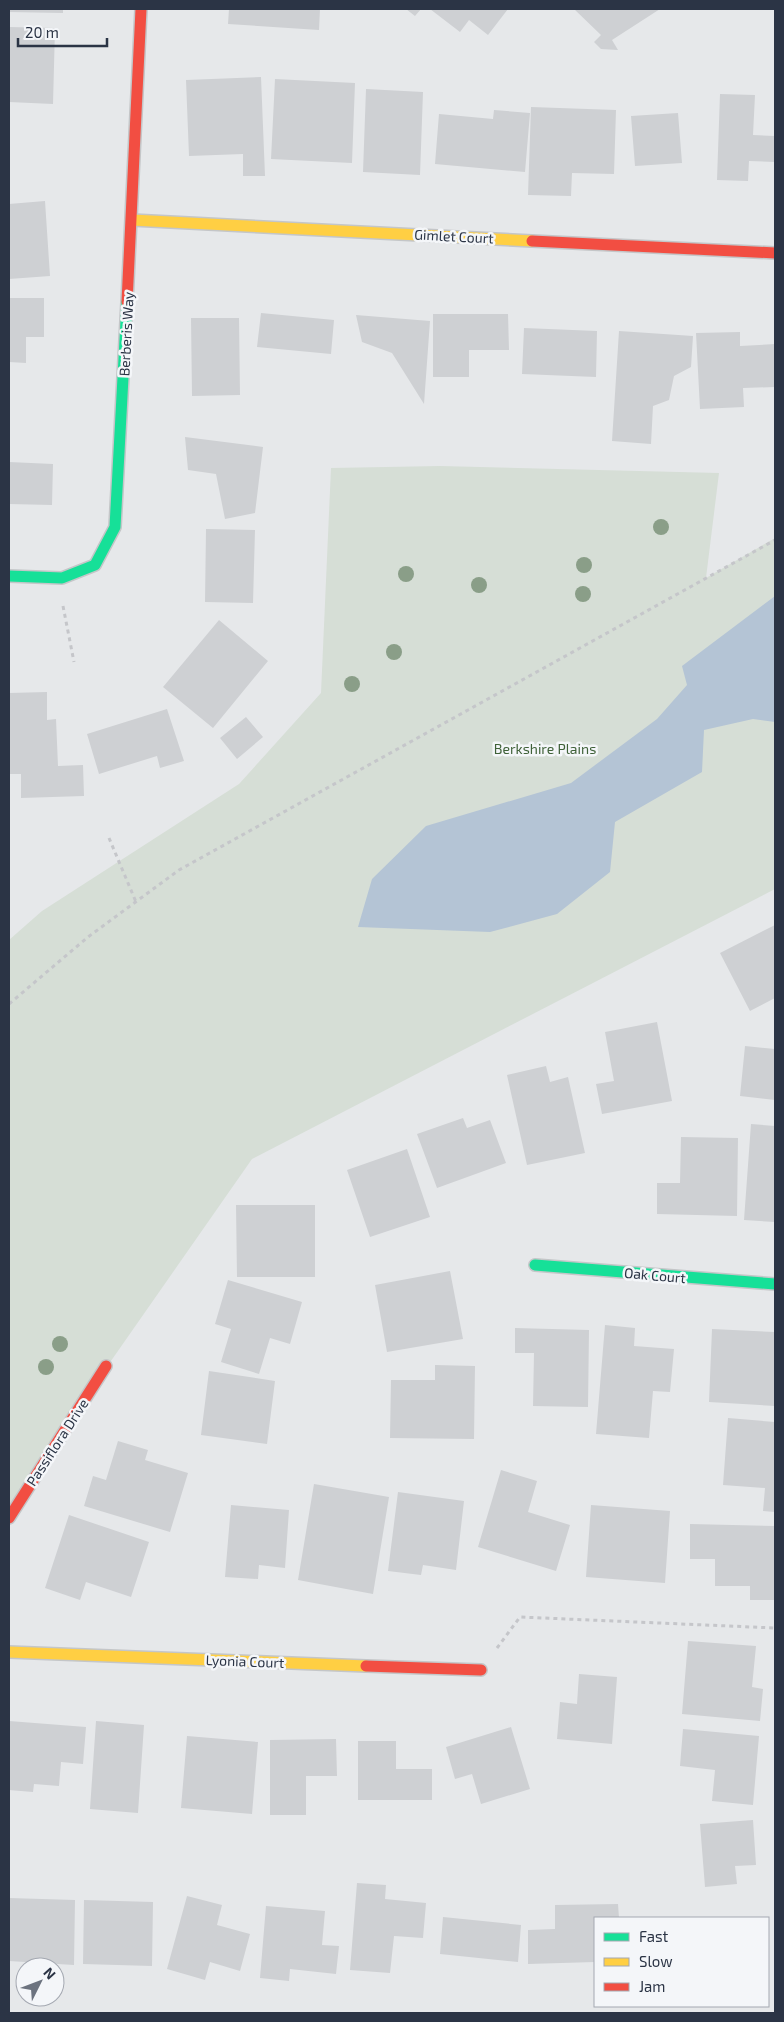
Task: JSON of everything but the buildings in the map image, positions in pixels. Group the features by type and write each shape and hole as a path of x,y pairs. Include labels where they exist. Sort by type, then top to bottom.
{"street":[{"name":"Berberis Way","path":"9,576 62,578 95,565 115,527 132,220 141,9"},
{"name":"Gimlet Court","path":"132,220 775,253"},
{"name":"Oak Court","path":"534,1265 775,1284"},
{"name":"Passiflora Drive","path":"9,1518 106,1366"},
{"name":"Lyonia Court","path":"9,1652 481,1670"}],"path":[{"path":"9,1004 88,937 179,870 775,540"},
{"path":"62,578 63,604 74,662"},
{"path":"109,838 136,902"},
{"path":"481,1670 520,1617 775,1628"}],"green space":[{"name":"Berkshire Plains","path":"440,466 719,473 706,578 775,538 775,889 252,1159 9,1507 9,940 42,911 239,784 321,693 331,468"}],"water":[{"path":"775,596 775,722 753,719 704,730 702,772 615,822 610,872 557,914 490,932 358,927 372,879 426,826 571,783 657,719 687,685 682,666"}],"traffic: fast":[{"path":"9,576 62,578 95,565 115,527 127,302"},
{"path":"535,1265 775,1284"}],"traffic: slow":[{"path":"132,220 532,241"},
{"path":"9,1652 366,1666"}],"traffic: jam":[{"path":"127,302 141,9"},
{"path":"532,241 775,253"},
{"path":"9,1518 106,1366"},
{"path":"366,1666 481,1670"}]}
